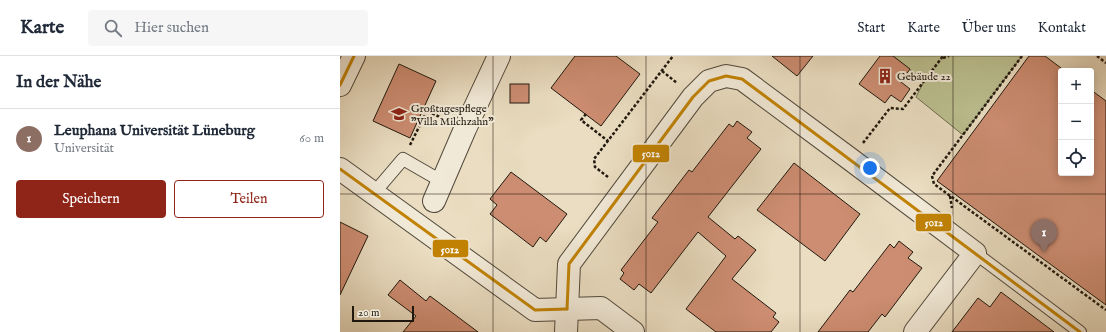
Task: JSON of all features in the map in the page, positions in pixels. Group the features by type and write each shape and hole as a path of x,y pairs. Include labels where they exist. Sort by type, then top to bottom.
{"street":[{"path":"340,86 354,56"},
{"path":"438,192 499,56"},
{"path":"566,332 570,264 693,97 710,81 726,76 742,79 850,158 975,253 915,332"},
{"path":"340,169 535,310 601,308 633,332"}],"lane":[{"path":"374,193 403,159 438,192"},
{"path":"975,253 1080,332"}],"path":[{"path":"624,190 595,167 594,159 673,56"},
{"path":"850,158 890,108 903,109 943,57 949,56"},
{"path":"1022,56 932,176 934,184 1106,310"},
{"path":"1097,56 1106,63"},
{"path":"403,159 427,111"},
{"path":"586,114 581,120 608,141"}],"green space":[{"path":"893,56 1022,56 963,135 916,97 924,81"}],"building":[{"path":"575,56 616,56 640,74 601,126 551,88"},
{"path":"772,56 813,56 797,76"},
{"name":"Gebäude 22","path":"880,56 893,56 910,69 901,82 910,89 901,102 891,95 885,103 859,84"},
{"path":"1029,56 1045,56 1061,68 1058,68 1058,176 1094,176 1094,92 1106,101 1106,305 937,181"},
{"path":"399,64 436,81 410,138 373,121"},
{"path":"510,84 529,84 529,103 510,103"},
{"path":"737,121 752,132 747,138 761,149 708,217 735,239 738,236 756,250 732,279 776,313 773,317 779,322 771,332 716,332 686,309 726,256 698,232 651,293 639,284 634,290 620,279 624,273 621,270 658,222 652,218 689,170 692,172 729,124 733,127"},
{"path":"794,163 860,214 825,261 757,210"},
{"path":"511,172 567,214 546,242 540,237 533,247 490,214 497,205 490,199"},
{"path":"340,222 368,236 340,295"},
{"path":"899,241 913,252 908,258 922,268 885,317 882,314 868,332 818,332 850,290 853,292 890,244 894,248"},
{"path":"400,280 426,301 430,296 478,332 403,332 416,316 388,295"},
{"path":"1001,292 1054,332 952,332 978,298 990,307"}],"transit line":[{"name":"5012","path":"340,85 354,56"},
{"name":"5012","path":"567,309 569,264 693,97 709,81 726,76 742,79 1080,332"},
{"name":"5012","path":"340,169 535,310 567,309"}],"place":[{"name":"Gebäude 22","path":"885,76"},
{"name":"Großtagespflege \"Villa Milchzahn\"","path":"399,114"},
{"name":"Leuphana Universität Lüneburg","path":"1044,252"}]}
